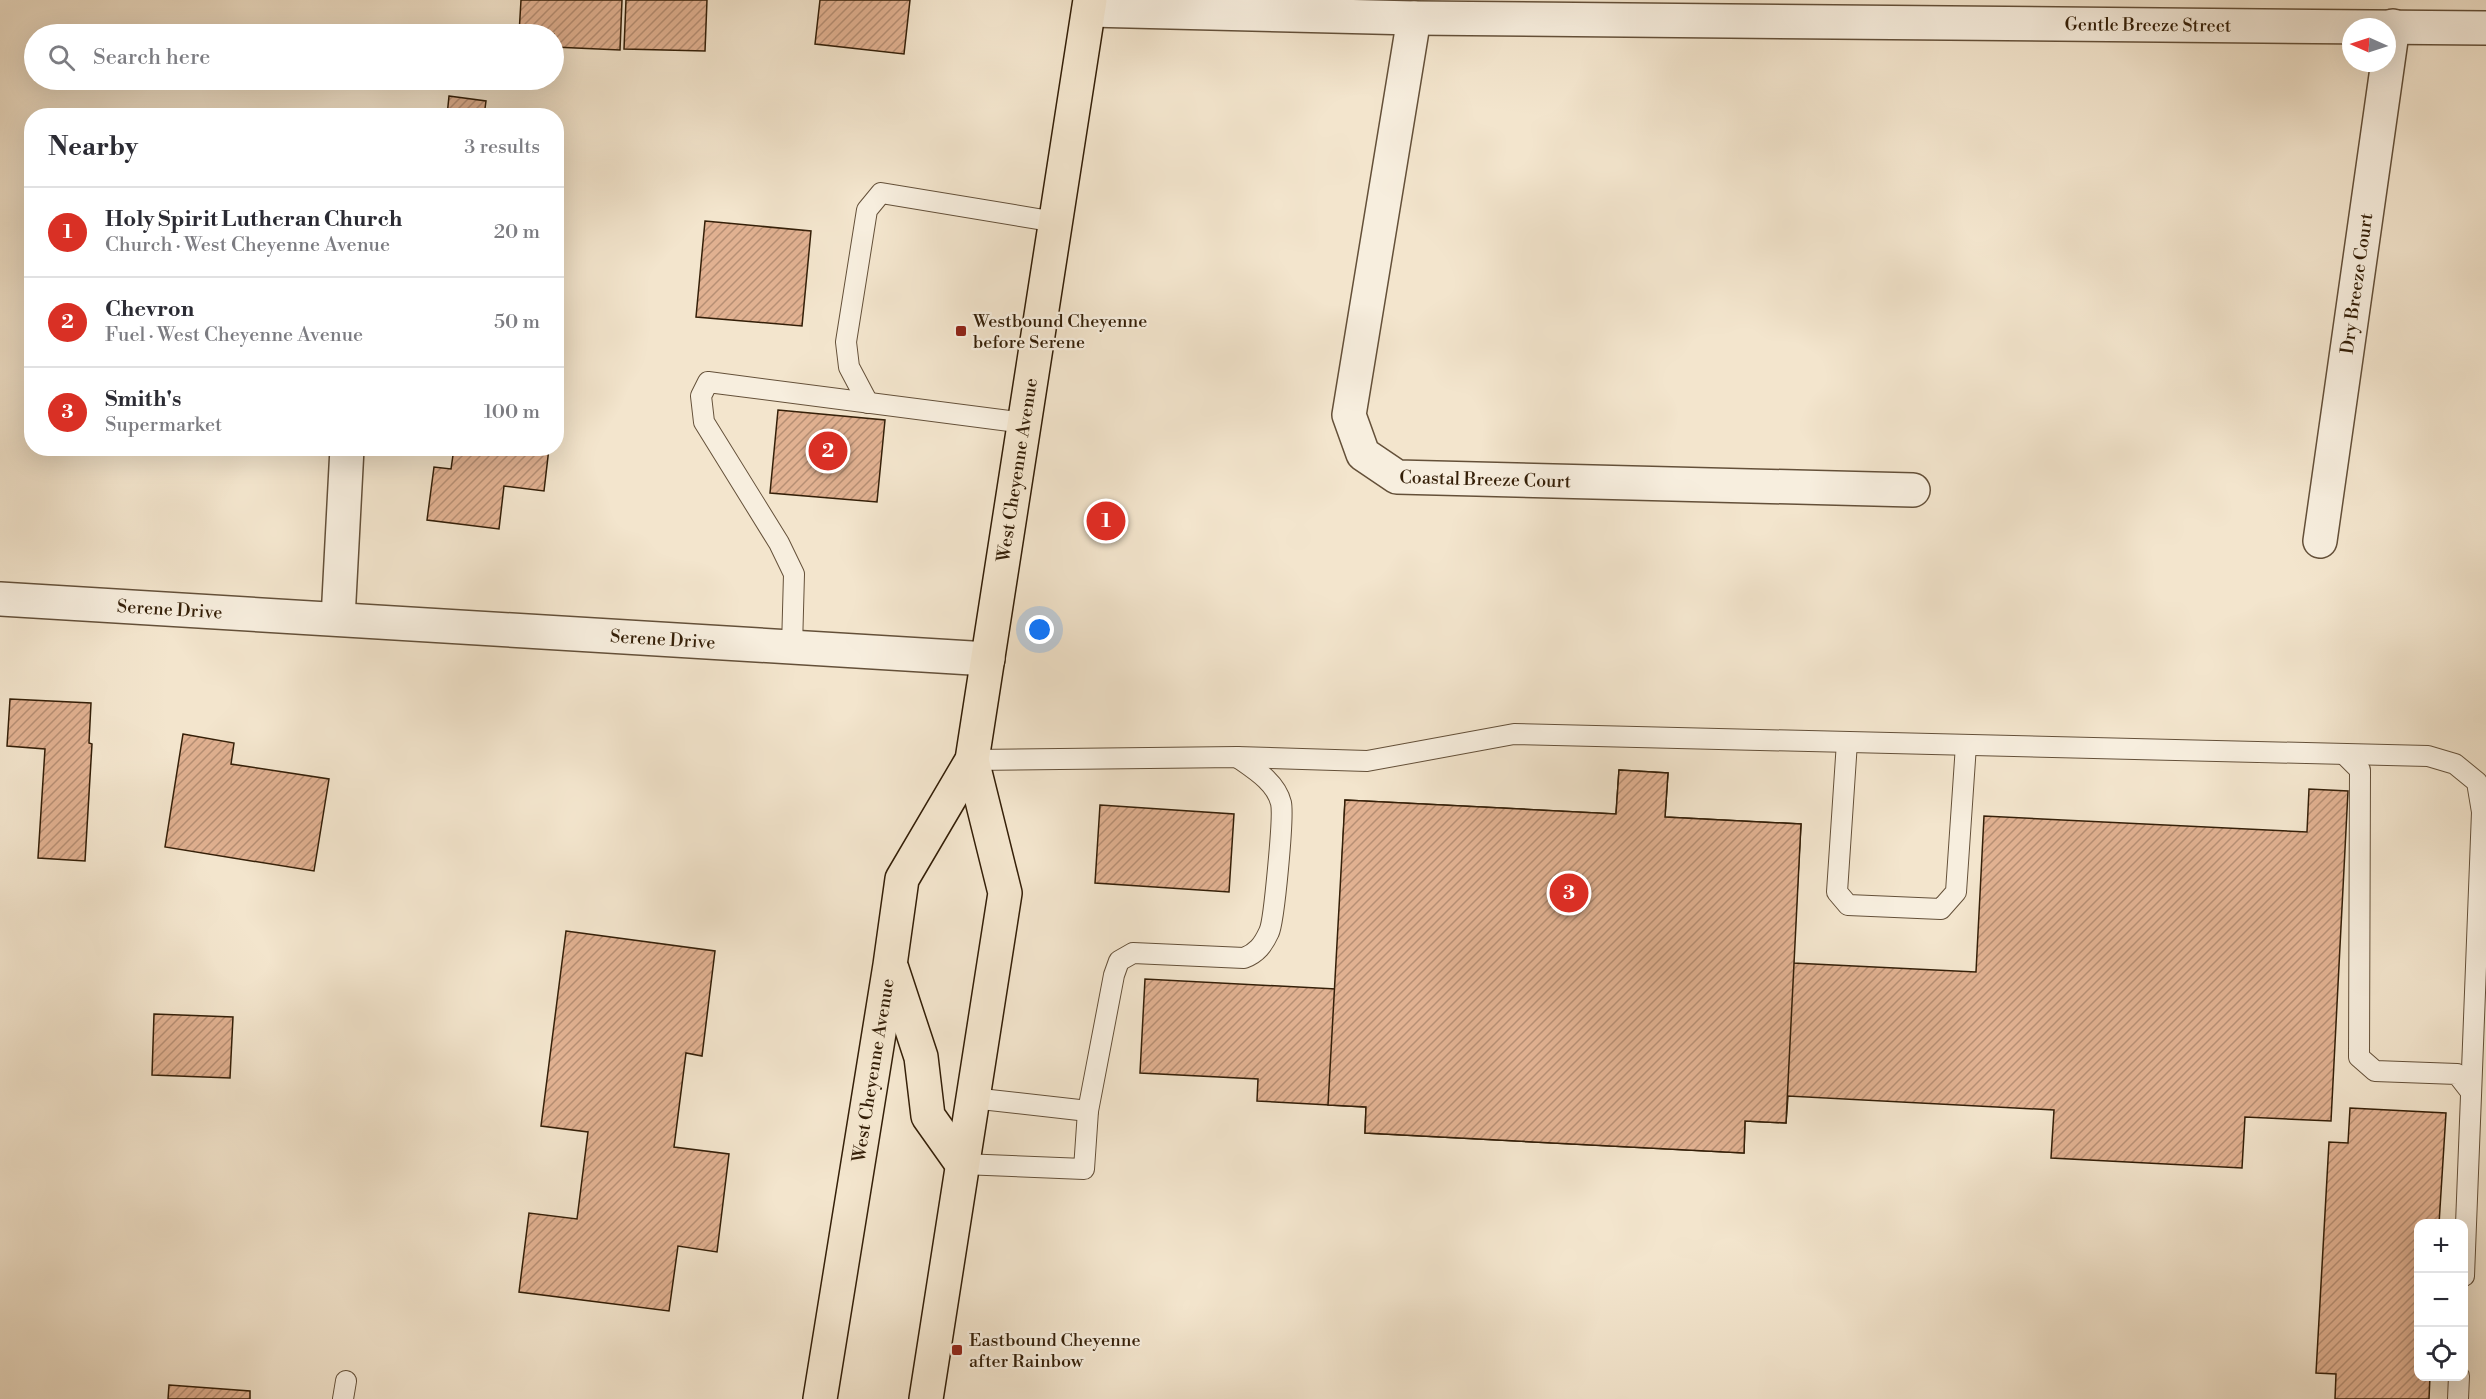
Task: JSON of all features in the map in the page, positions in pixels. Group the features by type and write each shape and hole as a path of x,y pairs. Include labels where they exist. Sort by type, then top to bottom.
{"main road":[{"name":"West Cheyenne Avenue","path":"820,1399 902,879 972,760 1090,5"},
{"name":"West Cheyenne Avenue","path":"926,1399 1005,893 972,760"},
{"path":"890,965 921,1057 928,1116 962,1164"}],"street":[{"name":"Gentle Breeze Street","path":"1090,5 1414,18 2342,26"},
{"name":"Coastal Breeze Court","path":"1414,18 1349,414 1363,454 1397,477 1913,490"},
{"name":"Gentle Breeze Street","path":"2396,26 2486,28"},
{"name":"Dry Breeze Court","path":"2320,541 2386,72"},
{"path":"338,620 347,456"},
{"name":"Serene Drive","path":"0,599 988,658"}],"lane":[{"path":"868,403 849,367 846,342 867,210 881,194 1056,222"},
{"path":"792,646 794,574 779,543 704,422 700,396 708,382 1025,423"},
{"path":"972,760 1237,757 1367,760 1514,735 2428,756 2455,764 2477,782 2482,812 2463,1273"},
{"path":"1847,742 1837,892 1848,905 1941,909 1956,892 1966,745"},
{"path":"2344,754 2360,770 2359,1058 2375,1071 2457,1074 2471,1092"},
{"path":"962,1164 1084,1169 1088,1111 1114,975 1119,961 1133,953 1244,958 1256,953 1270,930 1282,820 1281,802 1268,780 1237,757"},
{"path":"972,1098 1088,1111"},
{"path":"2458,1399 2459,1381"}],"building":[{"path":"521,0 622,0 620,50 564,47 564,24 520,24"},
{"path":"626,0 707,0 705,51 624,49"},
{"path":"820,0 910,0 904,54 815,44"},
{"path":"449,96 486,101 485,108 448,108"},
{"path":"705,221 811,231 802,326 696,317"},
{"path":"778,410 885,420 877,502 770,493"},
{"path":"453,456 548,456 544,491 504,486 499,529 427,520 434,467 451,469"},
{"path":"10,699 91,703 89,743 92,744 85,861 38,858 45,749 7,746"},
{"path":"183,734 234,743 231,764 329,779 314,871 165,847"},
{"path":"1619,770 1668,773 1665,817 1801,824 1793,963 1976,972 1984,816 2307,832 2309,789 2348,791 2331,1121 2245,1117 2242,1168 2051,1158 2054,1110 1788,1096 1786,1123 1745,1121 1744,1153 1365,1133 1366,1107 1257,1101 1258,1079 1140,1073 1145,979 1336,989 1345,800 1616,814"},
{"path":"1619,770 1668,773 1665,817 1801,824 1786,1123 1745,1121 1744,1153 1365,1133 1366,1107 1328,1105 1345,800 1616,814"},
{"path":"1100,805 1234,814 1229,892 1095,883"},
{"path":"566,931 715,951 702,1056 686,1053 674,1147 729,1154 717,1252 678,1246 669,1311 519,1292 529,1213 577,1219 588,1132 541,1126"},
{"path":"154,1014 233,1017 230,1078 152,1075"},
{"path":"2350,1108 2446,1113 2439,1219 2414,1219 2414,1381 2430,1381 2429,1399 2335,1399 2336,1374 2316,1373 2329,1142 2348,1143"},
{"path":"169,1385 250,1391 250,1399 168,1399"}],"place":[{"name":"Westbound Cheyenne before Serene","path":"961,331"},
{"name":"Chevron","path":"828,451"},
{"name":"Holy Spirit Lutheran Church","path":"1106,521"},
{"name":"Smith's","path":"1569,893"},
{"name":"Eastbound Cheyenne after Rainbow","path":"957,1350"}]}
